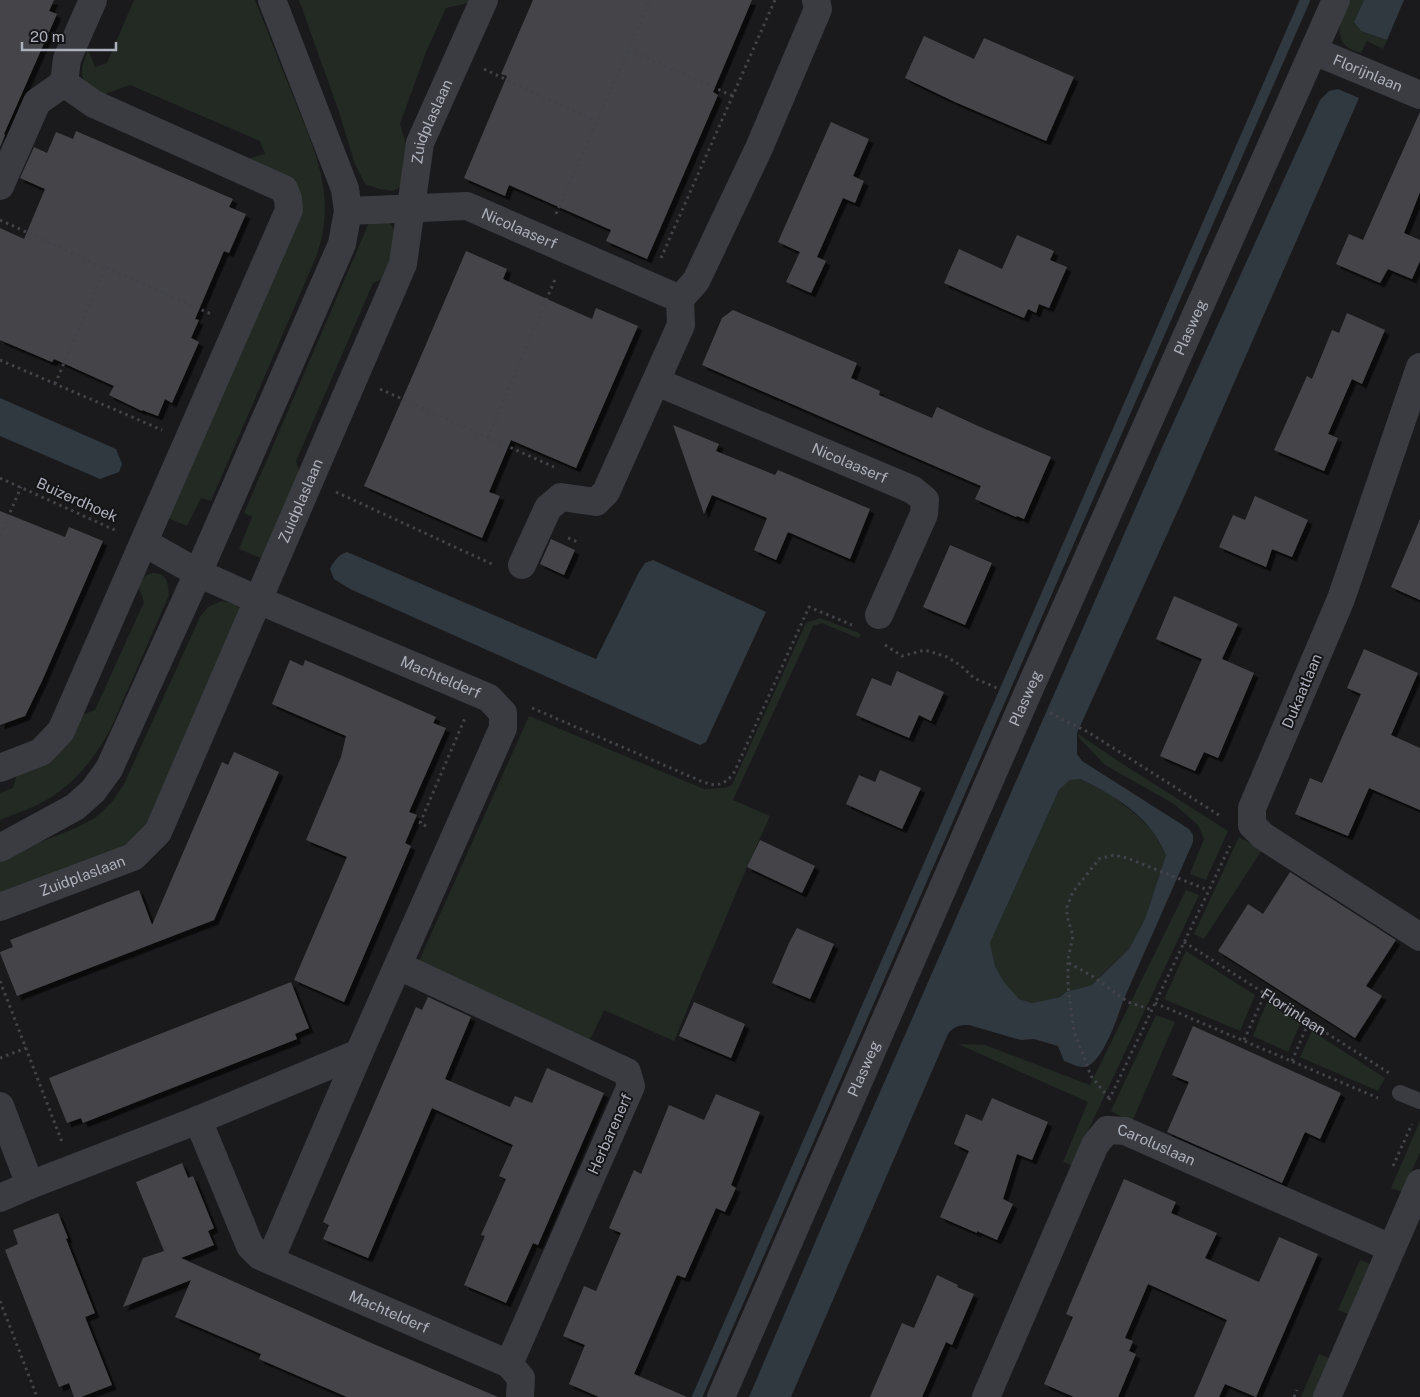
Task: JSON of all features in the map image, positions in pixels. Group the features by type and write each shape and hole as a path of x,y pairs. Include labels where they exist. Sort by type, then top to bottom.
{"street":[{"path":"0,186 37,102 64,83 68,59 93,0"},
{"path":"0,848 75,807 94,791 109,769 198,573 342,244 348,211 345,189 272,0"},
{"name":"Zuidplaslaan","path":"0,907 133,856 158,832 403,264 420,143 484,0"},
{"path":"522,565 548,508 562,497 596,502 606,492 681,325 680,299 696,281 759,148 818,9 816,0"},
{"name":"Plasweg","path":"721,1397 1026,697 1336,0"},
{"name":"Florijnlaan","path":"1314,50 1420,95"},
{"path":"0,768 41,752 61,731 145,543 289,210 288,199 284,189 94,104 64,83"},
{"name":"Nicolaaserf","path":"348,211 466,206 680,299"},
{"name":"Dukaatlaan","path":"1420,367 1341,599 1252,808 1252,825 1262,836 1420,937"},
{"name":"Nicolaaserf","path":"657,382 913,490 925,500 924,514 879,615"},
{"name":"Machtelderf","path":"145,543 198,573 489,698 503,713"},
{"path":"270,1260 359,1053 503,728 503,713"},
{"path":"0,830 56,816"},
{"name":"Herbarenerf","path":"399,966 627,1072 630,1086 509,1364"},
{"path":"0,1198 198,1120 359,1053"},
{"path":"0,1106 30,1185"},
{"name":"Machtelderf","path":"198,1120 250,1246 260,1256 509,1364"},
{"name":"Caroluslaan","path":"986,1397 1095,1145 1107,1130 1125,1130 1391,1248"},
{"path":"1327,1397 1420,1183"},
{"path":"509,1364 521,1378 520,1397"}],"lane":[{"path":"1394,1091 1420,1101"}],"path":[{"path":"488,438 597,122 650,0"},
{"path":"649,286 775,0"},
{"path":"629,50 732,96"},
{"path":"458,57 597,122"},
{"path":"0,220 238,326"},
{"path":"55,384 105,268"},
{"path":"0,360 188,441"},
{"path":"354,378 554,467 562,497"},
{"name":"Buizerdhoek","path":"0,478 145,543"},
{"path":"310,480 513,574 518,563 522,565"},
{"path":"0,536 21,487"},
{"path":"503,713 520,707 533,708 703,782 713,785 724,783 733,775 809,607 852,626"},
{"path":"883,643 902,656 925,650 947,657 960,665 974,678 998,688"},
{"path":"454,838 420,823 476,692"},
{"path":"1046,712 1088,732 1222,817"},
{"path":"1107,1130 1104,1116 1109,1098 1232,843"},
{"path":"1109,1098 1091,1076 1074,1031 1068,986 1068,962 1073,936 1067,916 1067,907 1073,892 1099,859 1114,855 1127,858 1208,890"},
{"name":"Florijnlaan","path":"1184,942 1309,1022 1394,1091"},
{"path":"1068,962 1092,976 1128,1002 1152,1010"},
{"path":"0,981 72,1169"},
{"path":"1244,1040 1265,994"},
{"path":"1155,1003 1292,1061 1394,1091"},
{"path":"1292,1061 1309,1022"},
{"path":"0,1058 26,1048"},
{"path":"0,1301 37,1397"}],"shaded area":[{"path":"134,0 255,0 316,155 324,194 325,214 316,257 211,501 201,498 187,526 168,518 301,207 247,159 265,154 260,141 130,85 99,96 84,81 82,67 87,52 89,52 95,67 107,63"},
{"path":"299,0 469,0 468,3 446,8 426,52 400,124 409,154 400,187 393,191 365,184 355,164 339,112"},
{"path":"1349,0 1364,0 1354,22 1361,31 1387,40 1383,49 1367,41 1361,53 1349,48 1342,41 1340,23"},
{"path":"1364,0 1404,0 1387,40 1361,31 1354,22"},
{"path":"1338,89 1359,98 1184,497 1077,733 1077,754 1082,761 1189,829 1193,835 1193,842 1123,1001 1113,1029 1096,1059 1090,1065 1083,1067 1064,1061 1058,1046 1034,1039 1021,1040 969,1025 957,1026 950,1031 791,1397 749,1397 852,1156 1160,452 1320,100 1329,91","holes":["1080,779 1111,795 1140,817 1155,835 1166,855 1145,919 1129,949 1092,985 1066,992 1060,997 1032,1003 1019,999 1004,982 995,966 990,943 1059,790 1070,780"]},
{"path":"378,220 389,222 396,232 388,276 373,283 296,461 301,477 265,560 239,549 252,517 244,513 368,225"},
{"path":"0,398 116,449 122,464 119,472 100,479 0,436"},
{"path":"347,552 596,659 639,572 645,563 653,560 766,612 706,742 700,745 350,589 334,579 330,569 341,555"},
{"path":"157,573 166,579 169,595 105,739 83,770 54,795 38,805 0,820 0,793 13,788 17,774 79,716 95,710 144,602 138,585 145,576"},
{"path":"222,601 235,604 240,609 150,824 137,844 0,899 0,858 76,828 95,818 112,802 124,784 200,617 208,607"},
{"path":"820,618 859,633 861,636 858,638 822,623 813,626 733,800 770,816 674,1041 604,1010 589,1039 418,963 529,716 704,789 725,788 732,785 806,623"},
{"path":"1077,733 1228,831 1206,880 1190,874 1204,839 1198,825 1174,804 1105,765 1080,739"},
{"path":"1080,779 1110,794 1139,817 1154,833 1166,855 1145,919 1129,949 1092,985 1066,992 1060,997 1032,1003 1019,999 1004,982 995,966 990,943 1059,790 1070,780"},
{"path":"1239,837 1262,850 1204,939 1194,934"},
{"path":"1186,890 1199,895 1087,1133 1074,1166 1063,1162 1088,1102 958,1044 985,1045 1090,1085"},
{"path":"1186,951 1255,995 1240,1031 1164,999"},
{"path":"1267,1002 1300,1024 1288,1052 1253,1036"},
{"path":"1156,1015 1175,1022 1132,1122 1111,1111"},
{"path":"1312,1031 1385,1078 1378,1091 1300,1057"},
{"path":"1420,1121 1420,1152 1403,1192 1391,1188"},
{"path":"1360,1260 1370,1264 1348,1314 1338,1310"},
{"path":"1319,1354 1329,1358 1313,1397 1301,1397"}],"building":[{"path":"0,0 54,0 49,11 57,14 0,147"},
{"path":"533,0 752,0 713,92 718,95 647,259 606,241 611,230 509,185 505,196 464,178 507,76 501,74"},
{"path":"924,36 974,59 984,38 1074,77 1046,141 955,102 905,78"},
{"path":"1420,112 1420,192 1404,233 1420,240 1420,261 1412,279 1388,269 1380,283 1336,264 1349,234 1363,240"},
{"path":"831,122 869,139 853,176 864,181 855,203 843,198 817,257 826,261 811,293 786,282 800,252 778,242"},
{"path":"76,131 233,199 229,207 246,214 229,253 224,251 195,319 199,320 191,338 199,342 172,403 165,399 158,416 142,411 109,395 114,386 54,359 52,362 0,340 0,228 24,239 45,189 20,178 34,147 47,153 56,132 73,139"},
{"path":"1017,235 1054,251 1050,260 1067,267 1049,308 1039,304 1036,313 1028,309 1024,318 944,283 959,249 1002,269"},
{"path":"466,251 507,269 503,279 592,319 596,308 638,326 576,468 511,440 489,492 500,496 482,538 364,486"},
{"path":"733,310 857,363 851,378 880,391 879,395 932,418 937,407 1051,457 1024,519 975,499 981,486 702,365 722,318"},
{"path":"1347,313 1385,330 1362,384 1352,379 1328,434 1338,438 1324,471 1274,450 1307,376 1312,379 1332,330 1339,333"},
{"path":"673,425 719,444 716,451 775,475 778,470 870,509 850,559 788,532 776,560 754,550 767,518 712,495 704,514"},
{"path":"1255,496 1308,520 1292,557 1272,549 1266,567 1219,547 1233,515 1245,520"},
{"path":"0,511 65,537 69,527 103,541 25,716 0,725"},
{"path":"1420,519 1420,600 1391,587"},
{"path":"551,539 575,550 564,575 540,564"},
{"path":"950,545 992,563 965,625 923,607"},
{"path":"1174,596 1238,624 1222,659 1254,673 1218,758 1204,752 1195,771 1160,756 1202,659 1156,639"},
{"path":"1364,649 1418,673 1391,735 1420,748 1420,810 1369,788 1348,836 1295,814 1310,778 1322,783 1361,694 1347,688"},
{"path":"290,660 303,666 305,660 359,683 436,717 433,723 446,728 409,812 417,815 405,843 411,846 344,1002 294,980 347,857 306,840 341,757 346,736 272,704"},
{"path":"897,671 944,692 931,721 919,715 909,738 856,715 872,678 891,686"},
{"path":"234,752 279,772 214,920 17,996 0,953 13,947 10,940 139,890 152,925 222,762 228,765"},
{"path":"880,770 921,788 902,829 846,804 859,775 875,782"},
{"path":"760,840 815,866 802,893 747,867"},
{"path":"1290,872 1396,940 1366,986 1382,996 1355,1038 1218,951 1248,904 1263,914"},
{"path":"797,928 834,944 810,999 772,983"},
{"path":"291,982 309,1028 295,1034 297,1039 83,1123 81,1118 67,1123 49,1078"},
{"path":"428,997 471,1017 445,1079 510,1107 515,1096 532,1103 547,1068 604,1093 538,1245 533,1243 506,1303 464,1285 485,1236 481,1235 506,1179 499,1176 513,1145 432,1108 368,1258 323,1239 329,1225 323,1222 416,1007 422,1010"},
{"path":"694,1002 745,1024 731,1058 679,1036"},
{"path":"1193,1026 1341,1093 1320,1139 1305,1132 1282,1183 1167,1132 1189,1082 1172,1075"},
{"path":"716,1094 760,1112 731,1185 736,1188 725,1212 716,1208 685,1278 677,1275 634,1374 687,1397 599,1397 569,1384 585,1345 563,1336 584,1286 596,1291 621,1233 609,1228 634,1170 641,1174 669,1105 704,1120"},
{"path":"992,1098 1048,1122 1032,1160 1017,1154 1003,1199 1013,1204 997,1240 940,1217 969,1151 954,1144 966,1114 982,1121"},
{"path":"182,1163 188,1178 193,1176 214,1228 208,1231 214,1245 181,1258 498,1397 347,1397 259,1359 261,1354 175,1317 191,1280 123,1307 143,1258 164,1251 136,1182"},
{"path":"1124,1179 1176,1202 1171,1213 1217,1233 1205,1258 1259,1282 1279,1237 1318,1254 1256,1397 1225,1384 1219,1397 1194,1397 1227,1320 1148,1284 1125,1338 1133,1341 1129,1351 1136,1354 1118,1397 1074,1397 1044,1384 1073,1317 1066,1314"},
{"path":"58,1213 68,1238 66,1239 95,1313 85,1317 112,1385 81,1397 74,1397 69,1383 59,1387 5,1250 18,1244 13,1230"},
{"path":"937,1275 958,1285 957,1287 974,1294 952,1345 946,1342 922,1397 870,1397 902,1323 914,1328"}],"waterway":[{"path":"697,1397 1305,0"}]}
